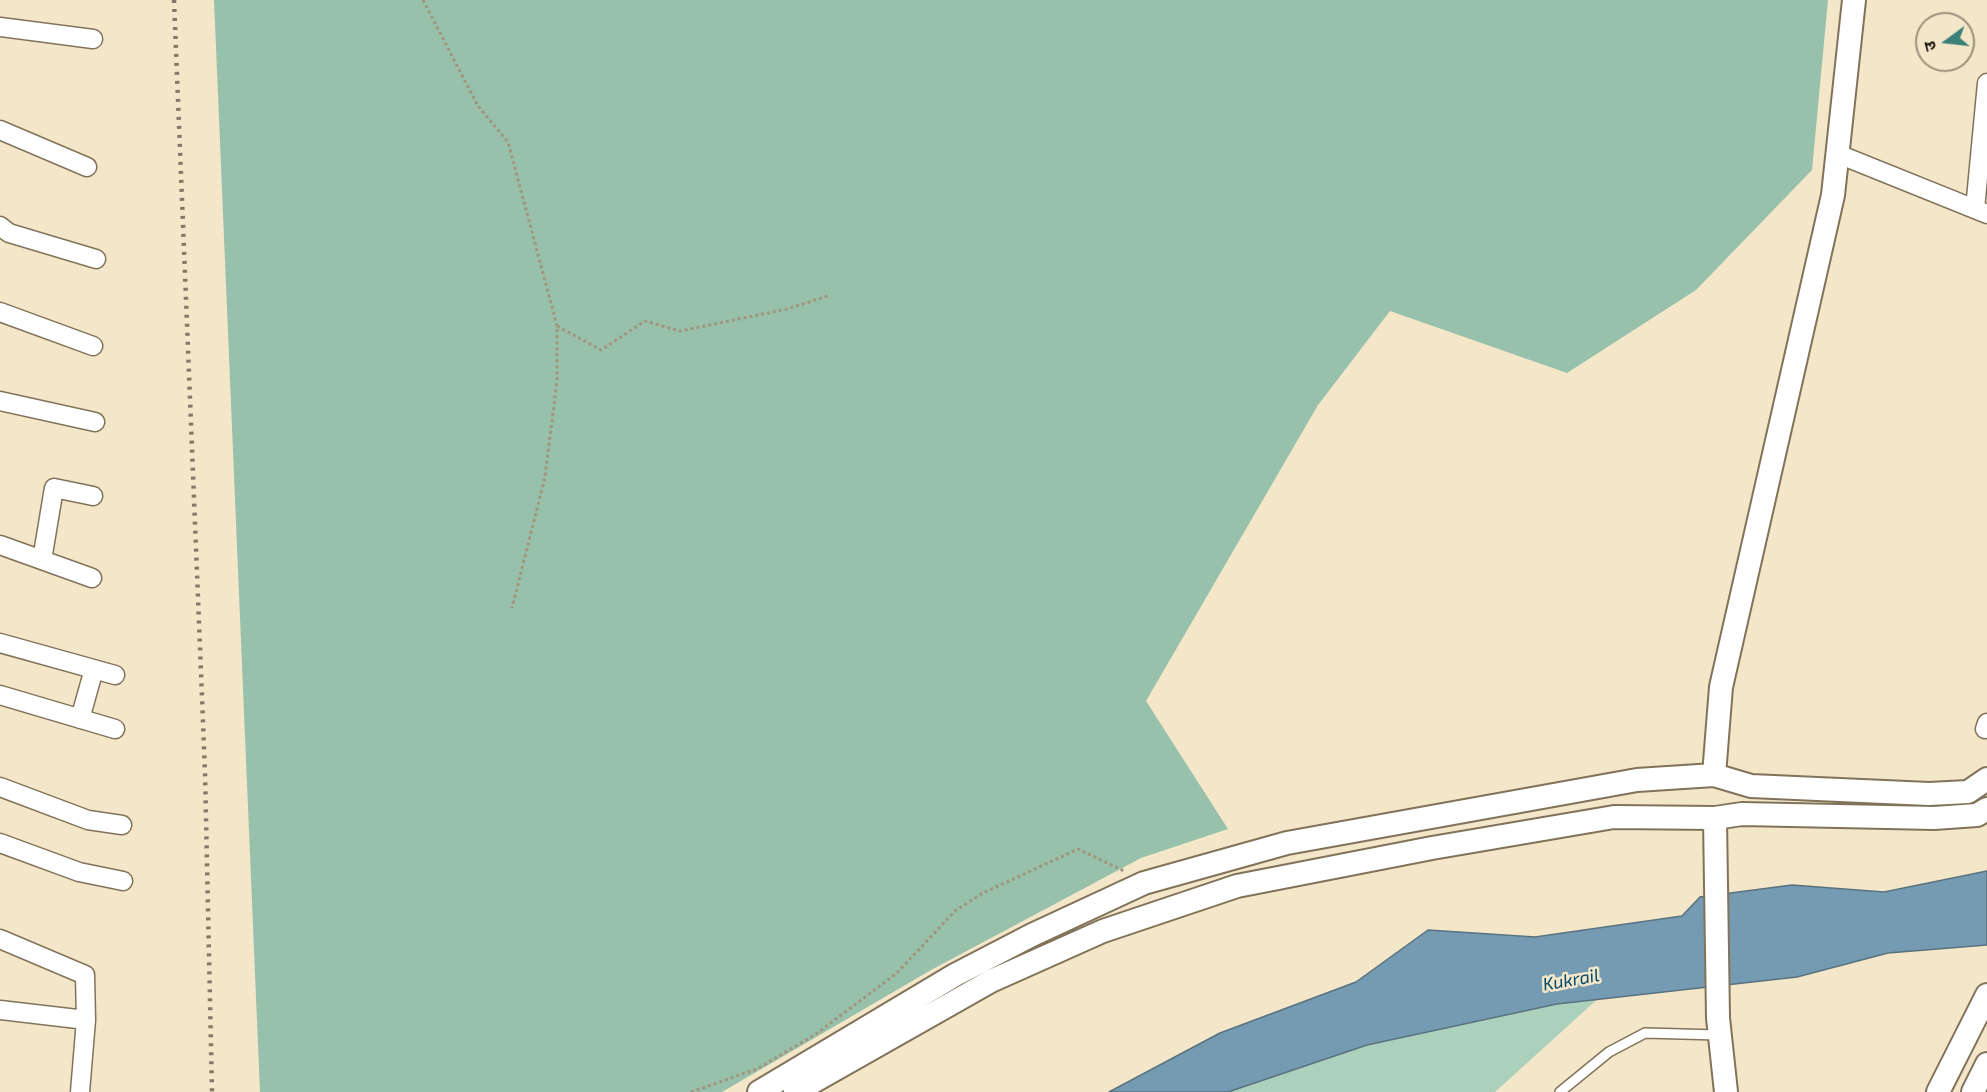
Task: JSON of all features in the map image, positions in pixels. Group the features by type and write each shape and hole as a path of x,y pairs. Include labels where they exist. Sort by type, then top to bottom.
{"street":[{"path":"1714,775 1721,687 1833,195 1854,0"},
{"path":"0,27 93,39"},
{"path":"1838,154 1981,211 1987,89"},
{"path":"0,130 87,167"},
{"path":"0,226 9,233 96,259"},
{"path":"0,312 93,346"},
{"path":"0,401 95,422"},
{"path":"42,560 54,488 93,496"},
{"path":"0,545 92,578"},
{"path":"0,643 115,675"},
{"path":"80,719 94,669"},
{"path":"0,695 115,729"},
{"path":"795,1092 907,1018 955,975 1138,886 1287,843 1643,779 1714,775 1751,786 1929,794 1968,792 1987,779"},
{"path":"1643,779 1643,818"},
{"path":"0,787 88,820 122,825"},
{"path":"1776,815 1777,787"},
{"path":"759,1092 907,1018 1104,931 1237,886 1432,848 1614,818 1715,824 1776,815 1935,818 1977,815 1987,810"},
{"path":"1715,824 1719,1027 1726,1092"},
{"path":"0,843 79,873 123,881"},
{"path":"0,939 85,975 86,1020 80,1092"},
{"path":"1938,1092 1987,995"},
{"path":"0,1010 86,1020"},
{"path":"1974,1092 1987,1064"}],"lane":[{"path":"1560,1092 1609,1052 1645,1033 1719,1027"}],"path":[{"path":"423,0 478,105 508,142 557,326 557,381 545,477 512,608"},
{"path":"557,326 601,350 645,321 680,330 787,309 828,296"},
{"path":"691,1092 758,1069 816,1034 897,973 955,911 983,893 1026,872 1078,849 1121,868 1138,886"}],"green space":[{"path":"214,0 1828,0 1812,170 1696,290 1567,373 1390,311 1318,405 1146,701 1228,829 1141,858 931,970 722,1092 260,1092"},
{"path":"1602,995 1495,1092 1228,1092 1367,1045"}],"water":[{"name":"Kukrail","path":"1987,871 1987,945 1888,953 1797,977 1557,1004 1367,1045 1228,1092 1109,1092 1220,1033 1356,982 1428,930 1535,937 1682,916 1700,897 1792,885 1884,892"}],"railway":[{"path":"174,0 205,772 212,1092"}]}
